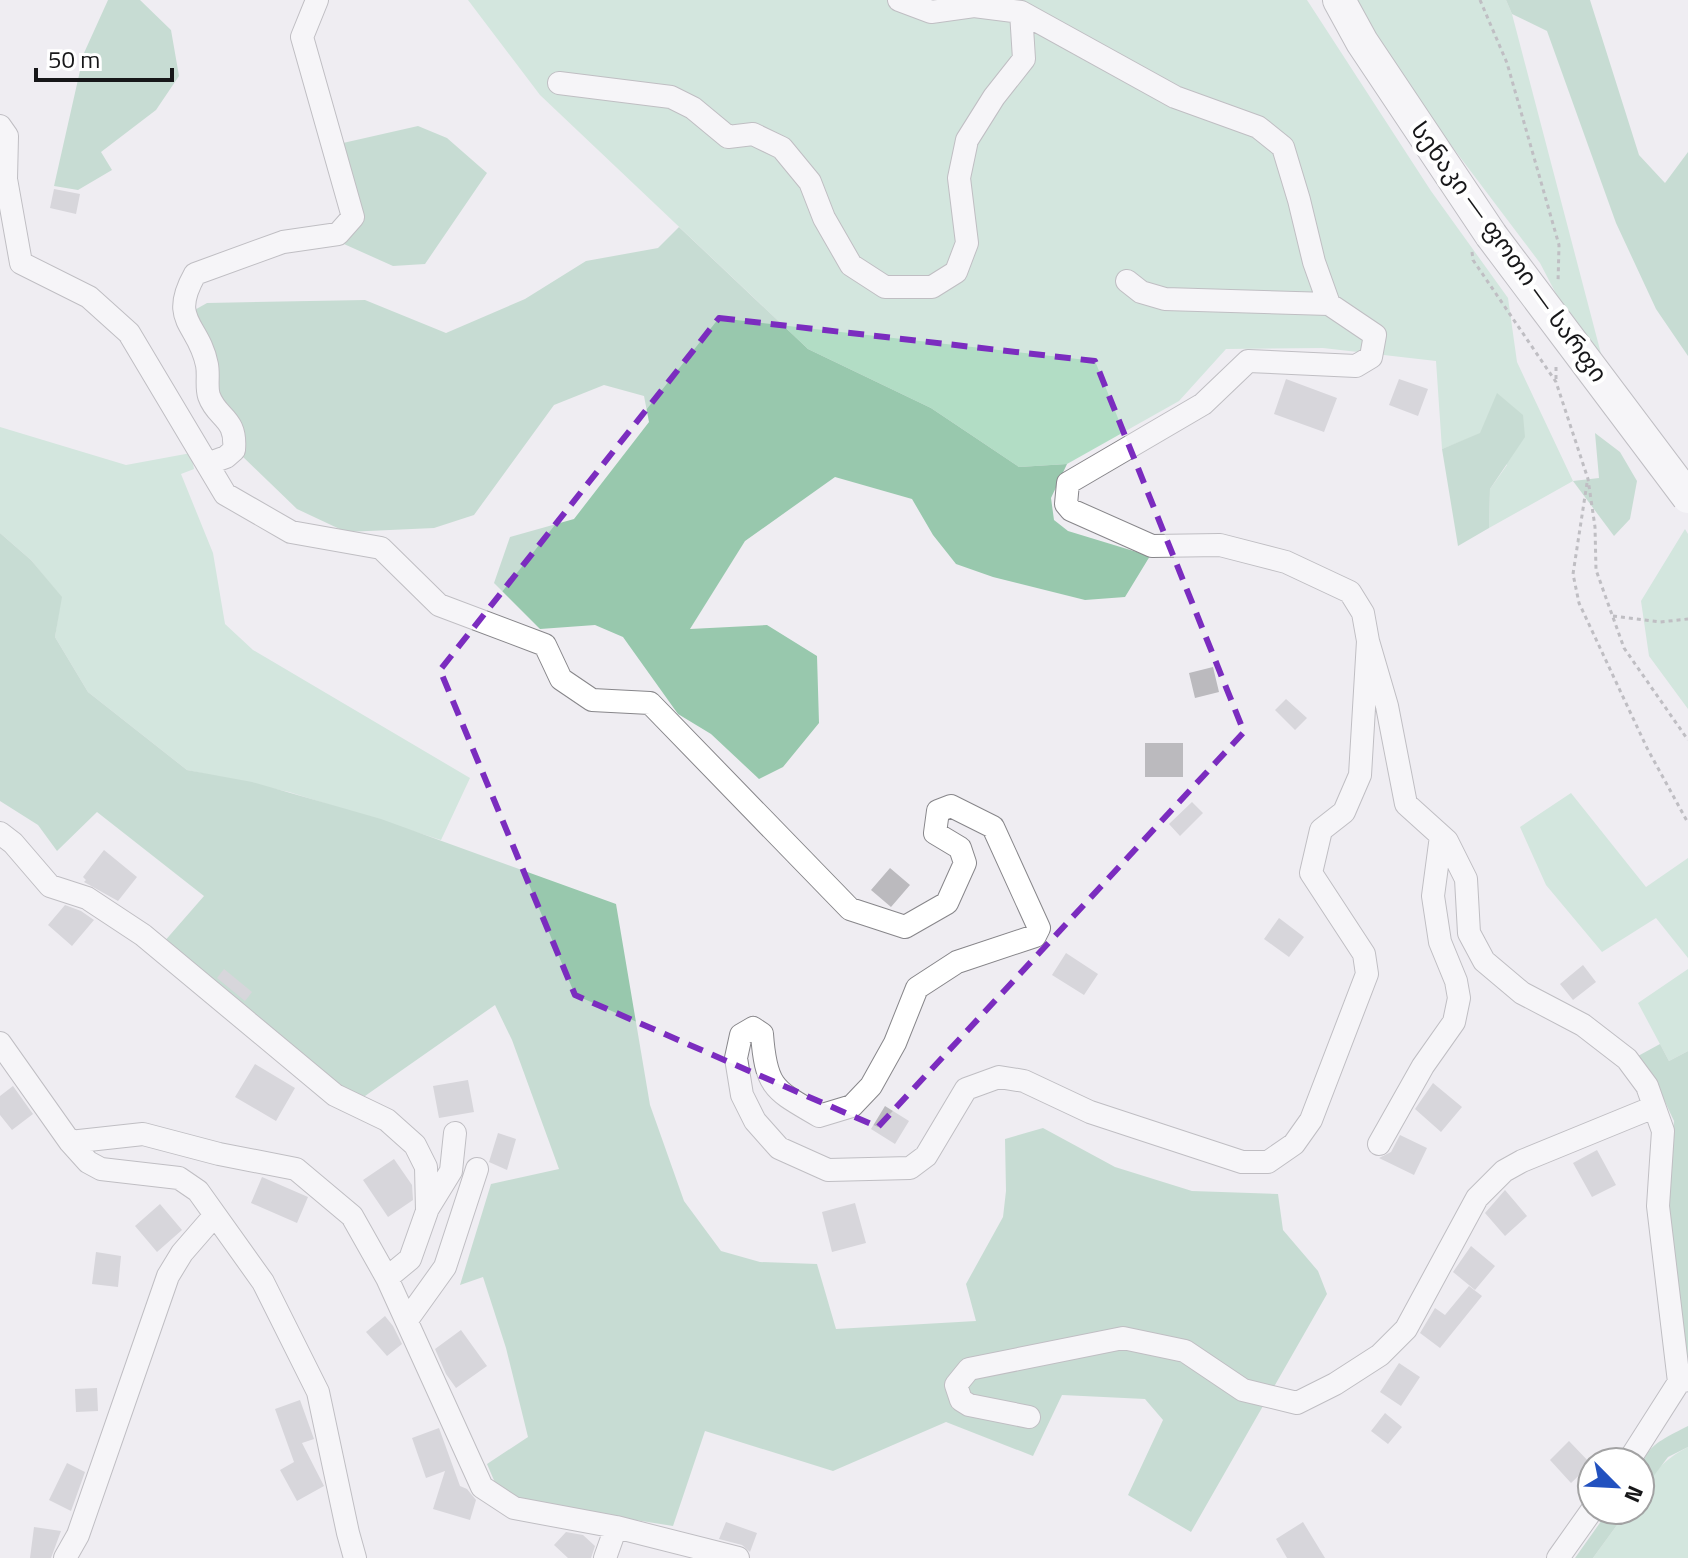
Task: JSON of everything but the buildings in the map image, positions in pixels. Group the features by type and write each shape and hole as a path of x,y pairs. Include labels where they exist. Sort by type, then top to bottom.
{"highway":[{"name":"სენაკი — ფოთი — სარფი","path":"1339,0 1482,240 1688,497"}],"street":[{"path":"207,464 226,457 234,450 235,434 209,397 207,363 183,311 183,297 195,274 283,242 338,234 353,217 302,37 317,0"},
{"path":"899,0 931,12 974,6 1021,12 1175,97 1258,127 1283,147 1314,262 1329,304"},
{"path":"559,83 671,97 693,108 728,137 753,134 782,148 810,182 824,218 851,265 885,287 932,287 956,272 967,243 959,178 967,140 994,97 1024,59 1021,12"},
{"path":"0,126 7,136 6,179 21,263 89,297 129,333 225,494 291,532 381,548 439,605 545,645 561,679 592,700 650,703 850,909 905,927 947,903 965,863 960,848 935,833 938,811 951,806 993,827 1039,928 1035,936 957,962 917,988 895,1043 871,1086 852,1106 819,1116 777,1091 764,1062 762,1034 753,1028 741,1035 736,1058 742,1095 755,1121 779,1148 828,1170 910,1168 926,1156 966,1089 999,1077 1024,1081 1090,1112 1242,1162 1268,1162 1294,1144 1311,1120 1367,974 1364,954 1311,873 1321,830 1344,812 1360,775 1368,641"},
{"path":"1127,281 1141,292 1165,299 1329,304 1375,335 1371,357 1356,366 1248,361 1203,404 1068,483 1066,504 1071,510 1152,546 1220,545 1286,562 1350,592 1363,613 1387,706 1406,804 1447,841 1466,879 1469,933 1484,961 1522,993 1583,1025 1627,1059 1647,1086 1663,1131 1658,1206 1684,1381 1639,1446"},
{"path":"0,833 13,843 50,886 87,898 143,935 335,1095 387,1120 415,1145 426,1167 427,1211"},
{"path":"1379,1144 1423,1066 1454,1022 1459,998 1456,981 1440,942 1433,896 1441,836"},
{"path":"0,1043 70,1142 88,1162 101,1169 179,1178 198,1191 263,1282 318,1392 355,1558"},
{"path":"1029,1417 969,1405 961,1400 956,1385 969,1369 1123,1338 1185,1351 1243,1390 1297,1403 1335,1384 1380,1355 1406,1329 1477,1198 1504,1171 1654,1107"},
{"path":"387,1278 410,1259 427,1211 451,1171 455,1133"},
{"path":"70,1142 143,1134 219,1154 296,1169 352,1216 387,1278 482,1487 514,1508 616,1527 738,1558"},
{"path":"407,1320 445,1267 477,1169"},
{"path":"65,1558 78,1535 168,1276 182,1253 215,1215"},
{"path":"1558,1558 1581,1526"},
{"path":"605,1558 616,1527"}],"path":[{"path":"1480,0 1507,63 1559,245 1558,291"},
{"path":"1482,240 1473,260 1556,382 1588,479 1595,527 1596,570 1624,648 1688,740"},
{"path":"1556,382 1557,351"},
{"path":"1588,479 1573,574 1579,603 1647,748 1688,823"},
{"path":"1613,616 1660,622 1688,619"}],"highlighted area":[{"path":"719,318 1095,361 1244,732 878,1127 575,995 440,670"}],"green space":[{"path":"108,0 140,0 171,30 179,76 156,110 101,152 112,170 78,190 54,186 84,53"},
{"path":"468,0 1307,0 1431,191 1508,298 1517,362 1573,481 1489,528 1490,489 1507,465 1480,434 1442,449 1436,361 1323,348 1226,349 1179,401 1067,464 1019,467 931,408 808,349 540,95"},
{"path":"1355,0 1506,0 1605,369 1590,359 1540,263 1395,71"},
{"path":"1506,0 1590,0 1639,155 1665,183 1688,152 1688,356 1656,309 1616,223 1547,31 1512,14"},
{"path":"418,126 447,138 487,173 425,264 393,266 335,240 362,218 343,143"},
{"path":"679,227 808,349 931,408 1019,467 1067,464 1051,498 1054,520 1068,531 1150,556 1125,597 1085,600 993,577 956,564 933,535 912,499 835,477 745,541 690,629 767,625 817,656 819,723 783,767 759,779 711,734 678,714 623,637 595,625 540,629 494,583 510,537 574,519 649,422 644,396 604,385 554,405 474,515 434,528 346,532 297,509 239,453 215,399 191,312 207,303 365,300 446,333 525,299 586,261 658,248"},
{"path":"1497,393 1523,415 1525,437 1490,489 1489,528 1458,546 1442,449 1480,433"},
{"path":"0,427 126,465 191,453 194,469 181,474 213,553 225,624 253,650 470,778 441,840 289,792 187,770 88,692 55,637 61,597 31,560 0,533"},
{"path":"1595,433 1620,452 1637,481 1630,519 1614,536 1573,481 1599,478"},
{"path":"1685,529 1688,534 1688,709 1649,656 1641,601"},
{"path":"0,533 31,560 62,597 55,637 88,692 187,770 252,782 381,819 616,904 650,1105 684,1201 721,1251 760,1262 817,1264 836,1329 976,1321 966,1284 1003,1217 1005,1139 1043,1128 1115,1167 1192,1191 1278,1194 1283,1230 1318,1271 1327,1294 1191,1532 1128,1495 1163,1420 1145,1399 1062,1395 1033,1456 946,1422 833,1471 705,1431 673,1526 522,1502 496,1485 487,1464 528,1437 506,1348 483,1277 460,1285 491,1184 559,1169 512,1040 495,1005 365,1096 338,1091 163,943 204,896 97,812 57,851 38,825 0,801"},
{"path":"1571,793 1646,887 1688,858 1688,958 1656,918 1602,952 1546,885 1520,827"},
{"path":"1688,969 1688,1051 1669,1061 1638,1003"},
{"path":"1660,1044 1669,1061 1688,1051 1688,1363 1668,1199 1674,1121 1638,1056"},
{"path":"1688,1426 1688,1447 1668,1457 1656,1473 1654,1446"},
{"path":"1688,1447 1688,1558 1593,1558 1616,1526 1656,1526 1656,1471"},
{"path":"1598,1526 1616,1526 1593,1558 1575,1558"}]}
